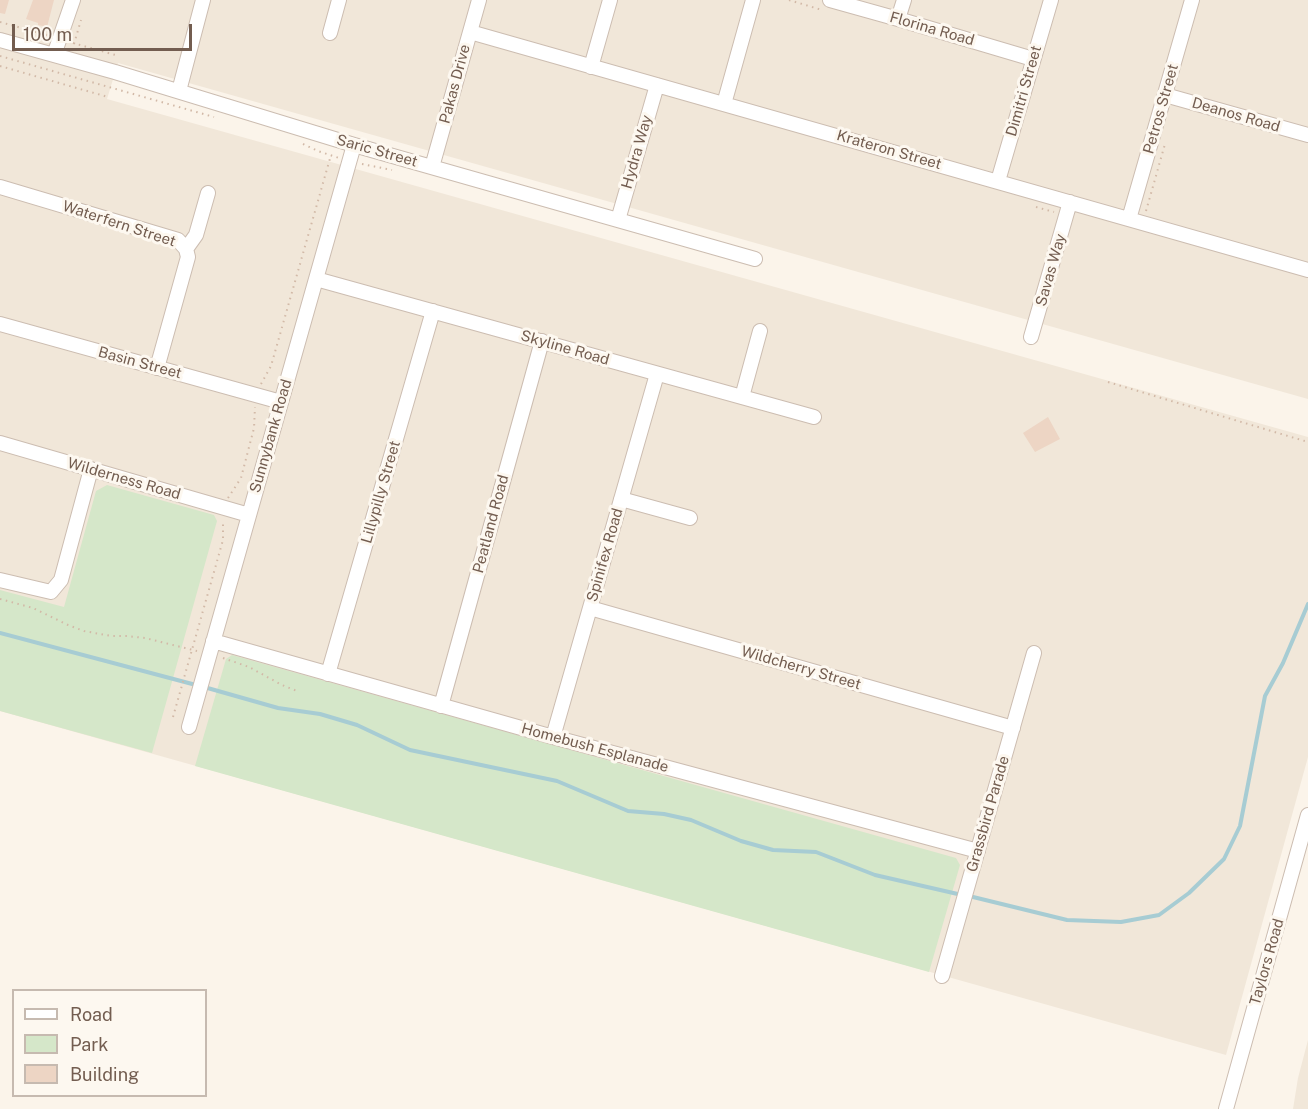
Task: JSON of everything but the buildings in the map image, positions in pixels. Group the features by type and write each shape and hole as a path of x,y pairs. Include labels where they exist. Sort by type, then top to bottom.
{"street":[{"path":"62,57 73,0"},
{"path":"179,92 203,0"},
{"path":"330,33 339,0"},
{"name":"Pakas Drive","path":"432,167 479,0"},
{"path":"591,67 610,0"},
{"path":"724,104 753,0"},
{"name":"Florina Road","path":"830,0 1033,59"},
{"path":"898,19 904,0"},
{"name":"Dimitri Street","path":"998,181 1051,0"},
{"name":"Petros Street","path":"1130,219 1192,0"},
{"name":"Krateron Street","path":"470,33 1308,270"},
{"name":"Saric Street","path":"0,40 354,145 755,259"},
{"name":"Hydra Way","path":"618,220 657,85"},
{"name":"Deanos Road","path":"1165,95 1308,135"},
{"name":"Sunnybank Road","path":"189,727 354,145"},
{"name":"Waterfern Street","path":"0,187 178,240 186,249 188,257 157,368"},
{"path":"186,249 196,235 208,193"},
{"name":"Savas Way","path":"1031,337 1070,202"},
{"name":"Skyline Road","path":"316,279 814,417"},
{"name":"Lillypilly Street","path":"328,674 433,311"},
{"name":"Basin Street","path":"0,324 281,402"},
{"path":"742,397 760,331"},
{"name":"Peatland Road","path":"441,706 542,341"},
{"name":"Spinifex Road","path":"553,737 657,374"},
{"name":"Wilderness Road","path":"0,443 249,515"},
{"path":"0,580 51,592 61,580 91,470"},
{"path":"621,499 690,518"},
{"name":"Wildcherry Street","path":"590,608 1013,728"},
{"name":"Homebush Esplanade","path":"211,647 328,674 978,851"},
{"name":"Grassbird Parade","path":"942,976 1034,653"},
{"name":"Taylors Road","path":"1226,1109 1308,815"}],"path":[{"path":"65,75 62,57 83,11"},
{"path":"0,66 108,97"},
{"path":"173,717 223,540 222,523 225,508 230,494 241,478 254,428 257,395 271,366 331,155"},
{"path":"1108,382 1308,442"},
{"path":"0,600 33,608 68,626 84,631 111,636 145,638 192,650 211,647 297,691"}],"shaded area":[{"path":"0,0 1308,0 1308,399 118,63 107,99 1308,437 1308,757 1226,1055 0,711"},
{"path":"1308,1040 1308,1109 1293,1109 1298,1078"}],"green space":[{"path":"107,485 214,515 217,521 152,753 0,711 0,590 64,607 96,491"},
{"path":"232,655 956,858 960,865 929,972 195,766 226,659"}],"waterway":[{"path":"969,896 1067,920 1121,922 1159,915 1189,893 1224,859 1240,826 1265,696 1283,663 1308,604"},
{"path":"0,633 196,685"},
{"path":"204,687 278,708 320,714 357,725 410,750 557,781 628,811 664,814 691,820 741,841 773,850 816,852 875,875 962,895"}]}
